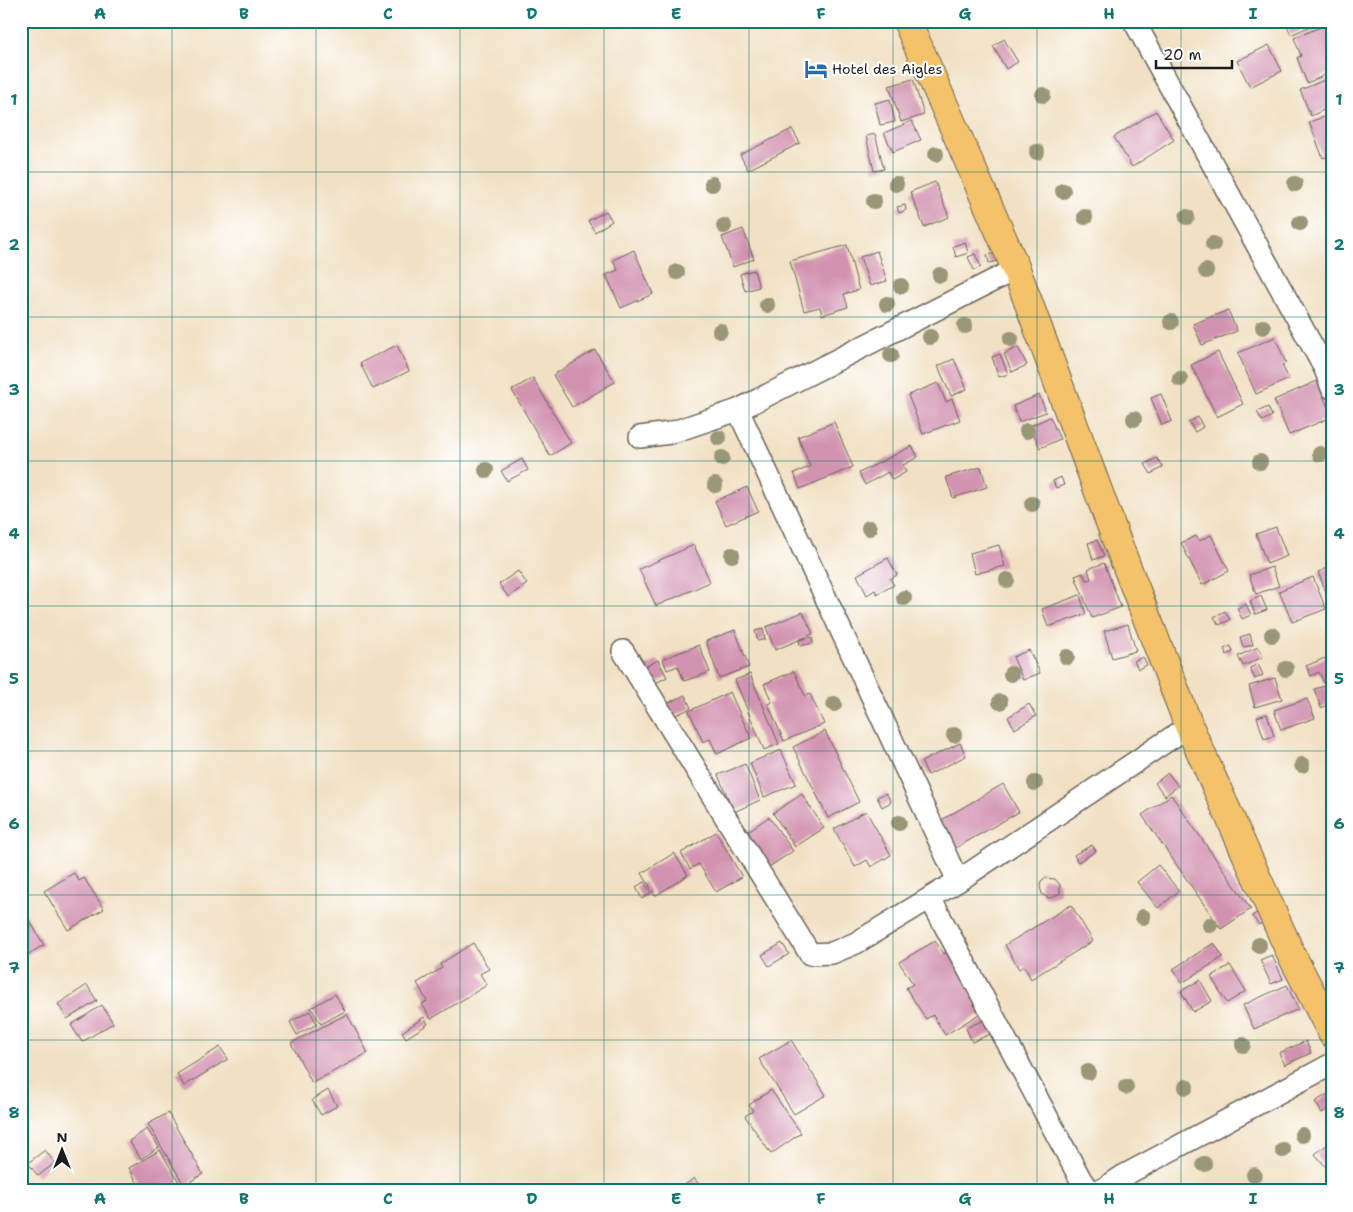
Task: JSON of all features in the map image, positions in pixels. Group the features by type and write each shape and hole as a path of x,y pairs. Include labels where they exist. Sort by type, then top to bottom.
{"highway":[{"path":"907,21 1016,269 1116,539 1189,726 1291,954 1332,1033"}],"street":[{"path":"1134,21 1325,369 1332,388"},
{"path":"640,437 670,433 738,410 1016,269"},
{"path":"738,410 958,881"},
{"path":"623,651 810,954 832,953 856,943 958,881 1189,726"},
{"path":"930,898 1081,1180 1090,1191 1102,1190 1122,1176 1332,1064"}],"building":[{"path":"1285,21 1321,21 1291,35"},
{"path":"1328,24 1332,34 1332,72 1307,83 1297,58 1301,56 1294,38"},
{"path":"1004,39 1018,62 1006,69 993,46"},
{"path":"1269,45 1282,71 1250,87 1237,61"},
{"path":"1332,77 1332,106 1311,116 1300,90"},
{"path":"913,79 924,115 901,122 889,86"},
{"path":"890,99 895,122 880,125 875,103"},
{"path":"1156,111 1174,140 1132,167 1114,137"},
{"path":"1332,114 1332,155 1323,158 1309,122"},
{"path":"912,121 921,140 893,152 884,133"},
{"path":"792,129 800,143 748,170 740,155"},
{"path":"875,134 884,169 874,171 866,136"},
{"path":"935,182 949,217 924,227 910,192"},
{"path":"905,205 906,210 899,213 897,207"},
{"path":"606,211 612,221 595,232 588,221"},
{"path":"743,229 754,259 733,267 722,237"},
{"path":"965,242 968,253 956,257 953,246"},
{"path":"847,245 859,290 844,294 848,307 822,315 820,307 804,311 790,261"},
{"path":"634,250 653,294 621,308 606,275 618,270 613,260"},
{"path":"877,251 887,281 870,286 860,257"},
{"path":"996,253 998,261 989,263 987,255"},
{"path":"975,254 981,267 974,270 968,257"},
{"path":"754,270 759,287 745,291 740,274"},
{"path":"1228,310 1237,331 1202,345 1193,324"},
{"path":"1275,337 1286,363 1282,365 1289,379 1256,394 1238,353"},
{"path":"397,345 409,371 373,389 360,363"},
{"path":"1018,347 1027,365 1012,372 1004,354"},
{"path":"595,350 615,382 572,407 553,375"},
{"path":"1218,352 1243,404 1217,417 1191,365"},
{"path":"1000,354 1008,374 999,377 992,357"},
{"path":"954,359 967,389 951,396 938,366"},
{"path":"533,378 571,443 550,456 512,390"},
{"path":"1317,381 1332,417 1289,435 1274,400"},
{"path":"938,383 946,402 952,399 960,420 923,434 908,395"},
{"path":"1161,394 1172,421 1162,425 1151,398"},
{"path":"1039,395 1046,412 1019,422 1013,406"},
{"path":"1268,407 1272,416 1262,421 1257,412"},
{"path":"1050,417 1060,439 1040,448 1030,426"},
{"path":"1198,417 1203,427 1195,432 1189,422"},
{"path":"834,422 853,467 800,489 794,473 810,467 798,437"},
{"path":"912,446 918,457 903,465 906,472 892,480 888,472 865,485 859,473"},
{"path":"1157,458 1163,467 1151,474 1145,464"},
{"path":"522,459 528,470 507,481 501,471"},
{"path":"981,467 987,487 953,498 946,477"},
{"path":"1061,477 1064,485 1056,488 1053,481"},
{"path":"747,487 758,511 726,525 715,501"},
{"path":"1276,527 1287,556 1267,564 1256,534"},
{"path":"1211,535 1229,571 1202,585 1181,543 1196,536 1199,541"},
{"path":"1097,540 1104,556 1093,560 1088,543"},
{"path":"694,545 710,582 656,606 639,569"},
{"path":"999,545 1005,566 975,574 970,553"},
{"path":"888,558 897,575 890,579 894,585 877,594 875,590 867,595 857,575"},
{"path":"1104,563 1121,607 1092,618 1075,576 1083,573 1086,580 1091,579 1088,569"},
{"path":"1332,566 1332,607 1318,572"},
{"path":"1272,567 1279,586 1256,594 1249,575"},
{"path":"518,571 527,584 508,597 499,584"},
{"path":"1313,577 1326,609 1292,622 1279,591"},
{"path":"1080,595 1086,614 1048,627 1042,609"},
{"path":"1261,596 1267,610 1255,614 1250,601"},
{"path":"1246,604 1251,615 1242,619 1237,608"},
{"path":"1225,611 1230,620 1219,625 1214,617"},
{"path":"803,612 813,634 775,650 766,627"},
{"path":"1128,624 1136,651 1112,658 1104,631"},
{"path":"763,629 765,639 758,641 755,631"},
{"path":"735,630 749,667 719,678 706,641"},
{"path":"1250,634 1253,645 1243,647 1240,637"},
{"path":"812,637 813,643 800,646 799,640"},
{"path":"699,645 710,672 684,681 678,666 667,670 663,659"},
{"path":"1231,646 1233,652 1227,655 1224,649"},
{"path":"1258,647 1263,657 1243,666 1238,656"},
{"path":"1029,650 1040,673 1023,680 1013,657"},
{"path":"1332,655 1332,686 1329,681 1324,683 1319,672 1311,676 1306,666"},
{"path":"1143,657 1147,665 1138,669 1134,661"},
{"path":"658,660 667,677 652,685 643,668"},
{"path":"1258,664 1263,675 1255,679 1250,668"},
{"path":"794,671 805,696 810,694 824,724 784,741 768,704 772,702 764,684"},
{"path":"750,674 779,744 764,750 735,680"},
{"path":"1275,678 1282,699 1255,707 1249,686"},
{"path":"1325,686 1332,703 1321,708 1314,689"},
{"path":"730,692 751,738 717,754 710,739 703,742 689,711"},
{"path":"685,695 691,708 674,716 668,703"},
{"path":"1307,699 1315,718 1281,730 1274,710"},
{"path":"1029,704 1036,716 1015,729 1008,717"},
{"path":"1267,714 1274,736 1264,739 1257,717"},
{"path":"825,731 859,802 828,818 793,747"},
{"path":"960,743 966,756 928,775 921,762"},
{"path":"781,750 796,784 764,797 750,763"},
{"path":"745,764 760,800 734,812 718,775"},
{"path":"1168,773 1178,786 1165,796 1155,783"},
{"path":"1003,784 1019,812 954,849 938,822"},
{"path":"886,793 891,802 882,807 877,797"},
{"path":"802,794 824,828 795,847 773,813"},
{"path":"1171,795 1251,909 1221,929 1142,815"},
{"path":"866,811 891,855 871,867 867,860 855,867 834,829"},
{"path":"769,817 793,851 769,867 745,833"},
{"path":"716,832 742,877 716,892 699,864 690,869 681,853"},
{"path":"1092,845 1096,851 1078,862 1074,855"},
{"path":"674,853 688,875 655,896 642,873"},
{"path":"1158,865 1179,891 1158,908 1137,882"},
{"path":"74,873 79,881 84,878 104,909 68,930 44,891"},
{"path":"1045,878 1055,879 1060,885 1060,893 1048,898 1042,894 1041,881"},
{"path":"644,882 651,893 642,899 636,887"},
{"path":"1071,905 1093,941 1031,979 1024,966 1019,969 1005,945"},
{"path":"1258,912 1264,921 1259,925 1252,916"},
{"path":"27,916 44,945 25,956 21,948 21,920"},
{"path":"935,941 944,954 951,949 981,1013 945,1035 933,1015 926,1019 906,988 913,984 899,962"},
{"path":"473,943 489,969 480,974 487,985 431,1019 422,1004 427,1001 417,983 442,968 440,964"},
{"path":"782,943 789,954 769,966 762,955"},
{"path":"1214,943 1223,957 1182,983 1173,969"},
{"path":"1272,955 1283,979 1271,984 1260,960"},
{"path":"1230,965 1246,991 1227,1003 1211,977"},
{"path":"1200,980 1212,1001 1193,1012 1181,991"},
{"path":"87,985 97,1001 67,1019 58,1004"},
{"path":"1287,985 1298,1009 1254,1029 1243,1005"},
{"path":"335,994 345,1011 321,1024 311,1008"},
{"path":"102,1005 113,1023 82,1042 71,1025"},
{"path":"310,1011 317,1024 297,1035 290,1022"},
{"path":"347,1014 368,1053 312,1083 291,1043"},
{"path":"424,1017 428,1024 406,1038 402,1032"},
{"path":"991,1017 997,1031 972,1042 966,1028"},
{"path":"791,1040 826,1095 794,1114 759,1059"},
{"path":"1306,1041 1311,1053 1285,1065 1279,1053"},
{"path":"220,1047 228,1059 184,1086 177,1074"},
{"path":"328,1090 337,1106 321,1115 312,1100"},
{"path":"771,1090 801,1133 771,1154 745,1116 753,1111 749,1105"},
{"path":"1328,1094 1332,1100 1332,1106 1322,1113 1315,1102"},
{"path":"168,1113 203,1174 184,1185 148,1124"},
{"path":"147,1129 159,1147 141,1159 129,1141"},
{"path":"1332,1141 1332,1171 1330,1172 1315,1154"},
{"path":"45,1150 55,1163 38,1176 28,1163"},
{"path":"160,1150 179,1182 165,1191 142,1191 129,1168"},
{"path":"694,1178 704,1191 677,1191"}],"place":[{"name":"Hotel des Aigles","path":"816,69"}]}
